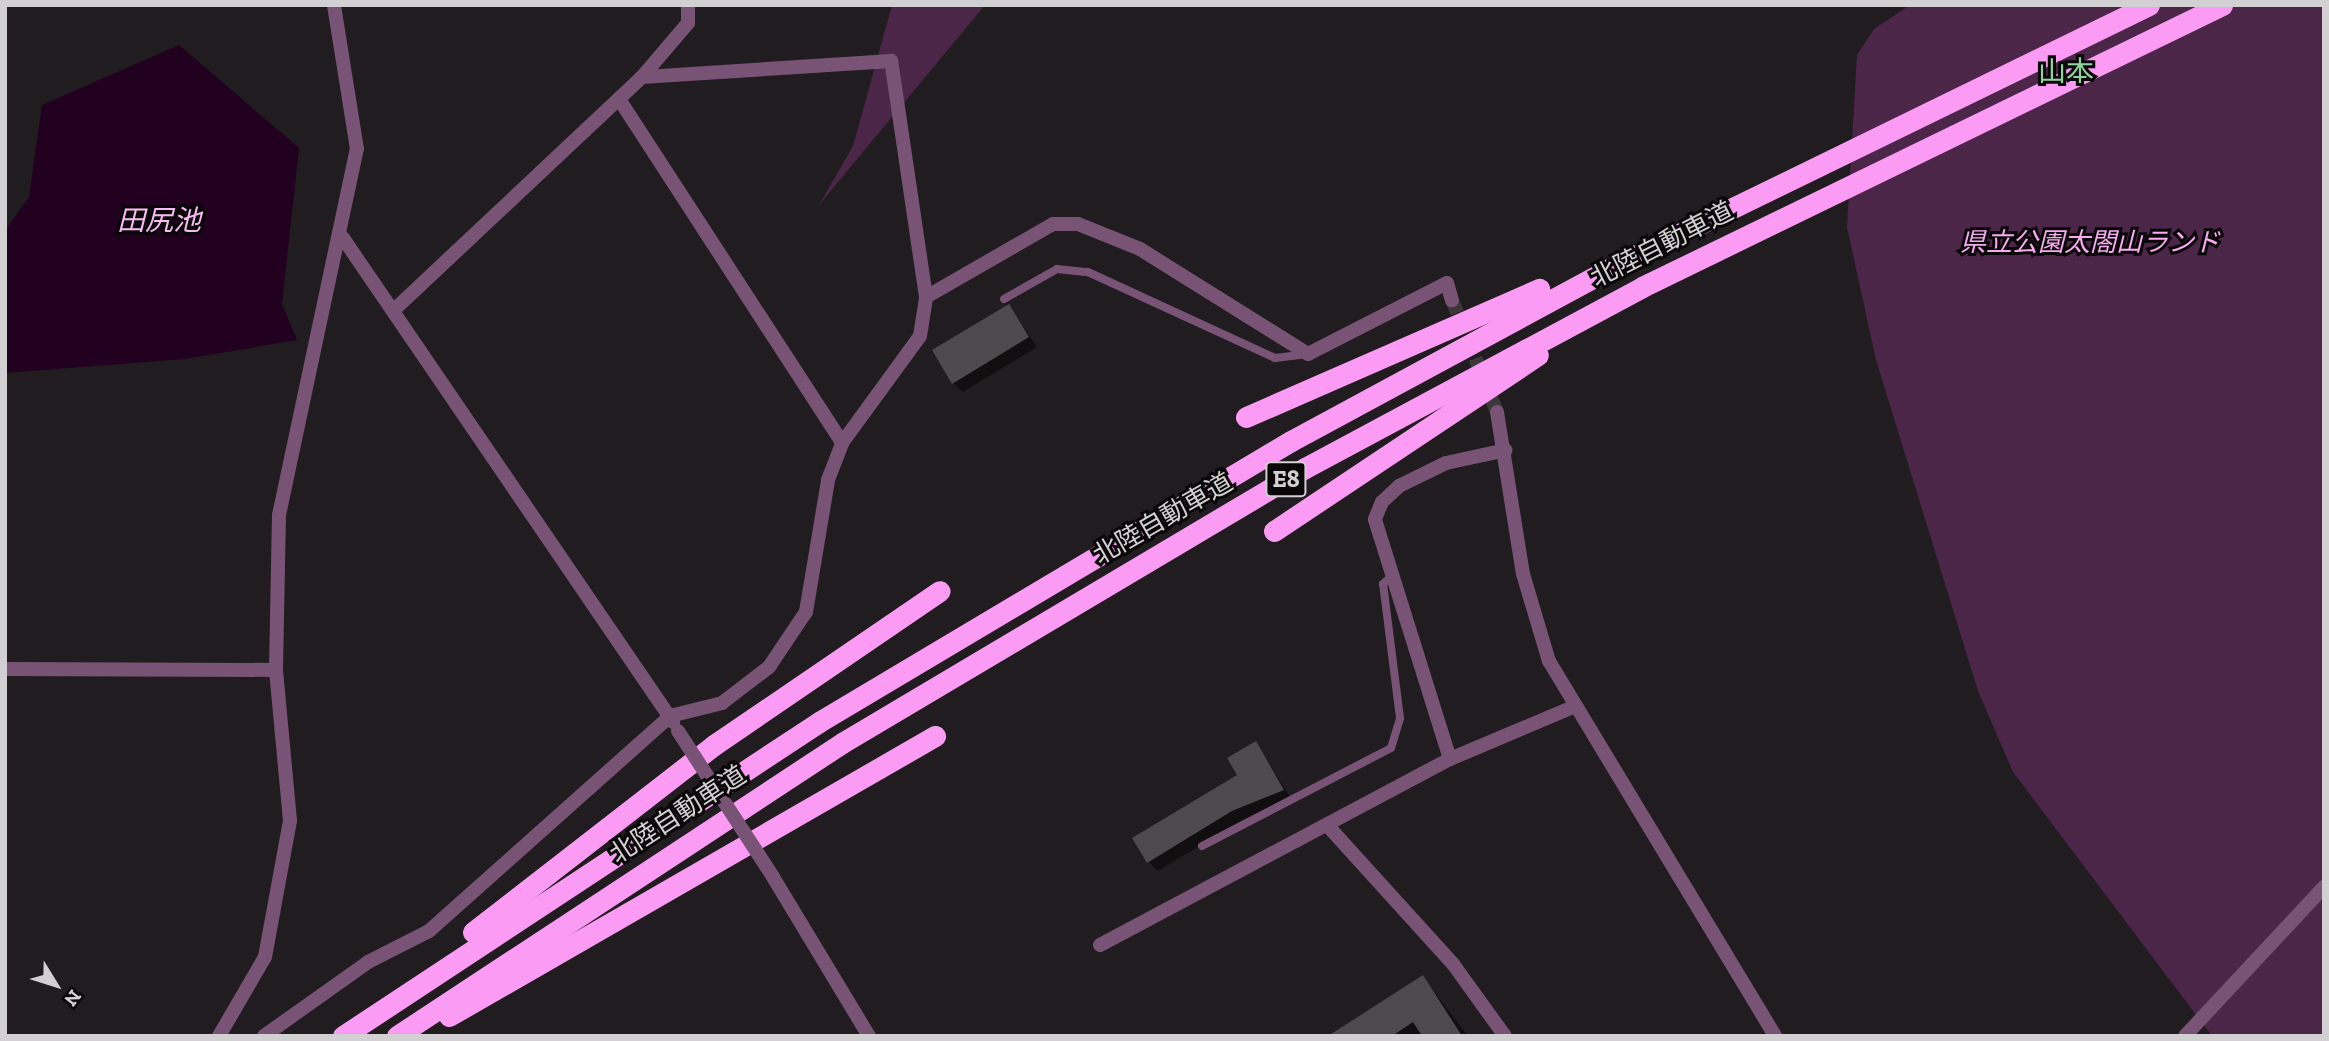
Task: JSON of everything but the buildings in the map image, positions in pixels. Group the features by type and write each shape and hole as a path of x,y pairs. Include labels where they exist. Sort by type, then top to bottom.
{"highway":[{"name":"北陸自動車道","path":"341,1036 699,798 1078,566 1518,316 1938,103 2149,5"},
{"name":"北陸自動車道","path":"397,1036 693,838 1068,606 1424,401 1755,230 2222,5"},
{"path":"1246,417 1518,300 1938,103"},
{"path":"1274,531 1523,363 1755,230"},
{"path":"341,1036 714,745 940,591"},
{"path":"417,1036 935,736"}],"street":[{"path":"219,1036 265,957 290,821 276,670 279,514 342,237 356,149 334,5"},
{"path":"395,309 642,77 688,23 688,5"},
{"path":"264,1036 368,962 429,931 670,716 722,703 769,667 806,612 828,480 842,443 910,353 926,297 891,61 642,77"},
{"path":"619,99 842,443"},
{"path":"926,297 1054,224 1078,224 1140,249 1308,354 1447,283 1452,300"},
{"path":"342,237 395,309 670,716 773,877 869,1036"},
{"path":"1497,412 1506,450 1523,574 1549,661 1573,706 1775,1036"},
{"path":"1450,759 1375,519 1382,502 1446,463 1506,450"},
{"path":"5,669 276,670"},
{"path":"1100,945 1450,759 1573,706"},
{"path":"1327,825 1453,964 1505,1036"},
{"path":"2185,1036 2324,887"}],"lane":[{"path":"1004,299 1057,269 1088,272 1275,358 1308,354"},
{"path":"1202,846 1391,748 1400,718 1383,584 1392,576"}],"green space":[{"path":"892,5 985,5 819,205 853,146"},
{"name":"県立公園太閤山ランド","path":"1910,5 2324,5 2324,1036 2212,1036 2013,772 1978,691 1876,360 1847,227 1857,55 1874,29"}],"water":[{"name":"田尻池","path":"179,45 299,148 282,304 297,340 184,359 5,373 5,231 29,197 42,105"}],"tunnel":[{"path":"1452,300 1497,412"}],"district":[{"name":"山本","path":"2066,72"}]}
